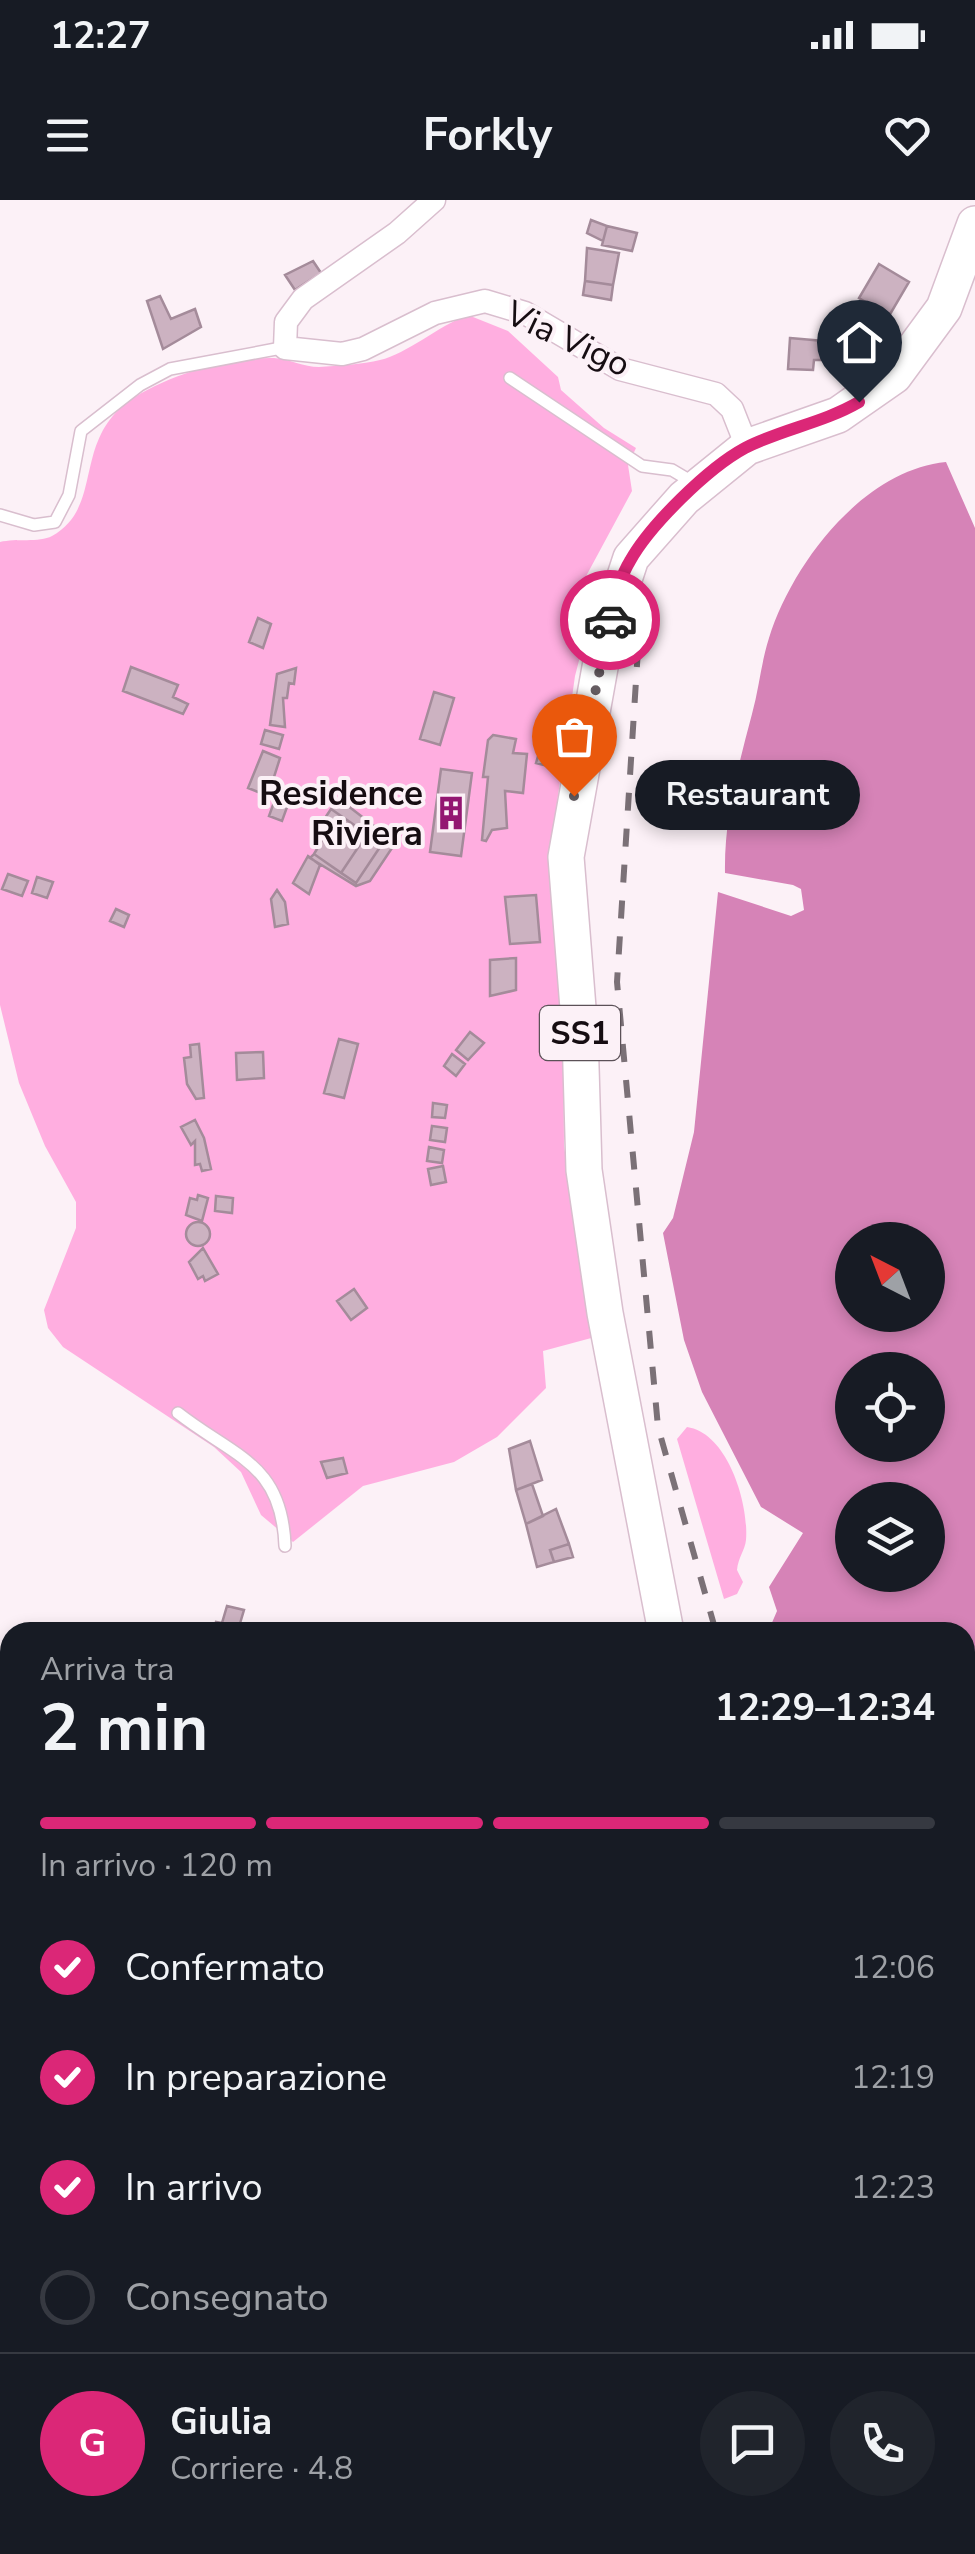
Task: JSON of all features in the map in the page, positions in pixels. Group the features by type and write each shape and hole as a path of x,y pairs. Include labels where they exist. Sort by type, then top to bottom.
{"main road":[{"name":"SS1","path":"664,1622 585,1195 580,1033 566,857 582,752 622,577 649,535 726,463 824,422 894,376 944,308 975,224"}],"street":[{"path":"280,348 286,322 303,299 397,233 434,200"},
{"name":"Via Vigo","path":"280,348 342,354 363,349 434,312 484,302 524,313 620,368 716,394 732,408 726,463"}],"lane":[{"path":"0,516 34,525 54,522 69,496 82,430 140,385 200,362 280,348"},
{"path":"510,378 642,466 672,470 726,463"},
{"path":"178,1413 265,1473 284,1516 286,1546"}],"shaded area":[{"path":"468,315 508,331 558,377 561,390 604,428 636,448 628,465 632,491 584,580 597,591 575,676 549,859 563,996 564,1146 595,1337 543,1351 546,1388 497,1437 454,1462 363,1486 293,1542 261,1515 241,1472 214,1447 63,1347 48,1328 44,1310 76,1228 76,1202 45,1146 19,1083 0,1005 0,542 47,538 68,523 79,507 102,432 135,397 166,381 238,360 274,358 319,367 380,360"},
{"path":"946,462 975,528 975,1622 772,1622 777,1611 769,1587 803,1533 761,1507 702,1392 684,1340 663,1233 673,1218 694,1132 718,892 791,916 804,910 801,889 793,885 725,873 733,793 769,638 795,580 813,552 860,502 887,482 916,469"},
{"path":"687,1427 714,1442 724,1456 744,1508 746,1540 737,1570 743,1582 737,1594 724,1599 677,1439"}],"building":[{"path":"591,220 607,226 603,241 587,233"},
{"path":"607,226 637,233 632,251 602,245"},
{"path":"587,248 619,253 613,285 585,281"},
{"path":"313,261 321,273 295,290 285,275"},
{"path":"879,264 909,282 889,316 859,298"},
{"path":"585,281 613,285 611,300 583,295"},
{"path":"160,296 171,319 195,309 201,327 163,349 147,301"},
{"path":"790,338 835,342 835,360 814,360 813,370 788,369"},
{"path":"258,618 271,624 263,648 249,642"},
{"path":"131,667 178,685 173,697 188,704 183,714 123,691"},
{"path":"296,668 294,684 289,683 287,698 283,698 285,727 270,725 277,674"},
{"path":"434,692 454,698 440,745 420,739"},
{"path":"265,730 283,735 279,749 261,744"},
{"path":"493,735 516,739 513,753 527,754 523,793 505,791 507,828 492,830 486,841 482,840 488,777 483,777 488,740"},
{"path":"543,739 555,743 548,766 536,763"},
{"path":"263,751 280,758 268,796 248,788"},
{"name":"Residence Riviera","path":"441,769 472,773 461,856 430,852"},
{"path":"277,794 290,799 282,821 269,816"},
{"path":"339,799 391,839 387,844 392,848 370,881 356,886 310,858 314,854 356,883 382,844 331,809"},
{"path":"331,809 367,834 341,873 314,854 323,839 315,833"},
{"path":"367,834 382,844 356,883 341,873"},
{"path":"308,856 320,865 309,894 293,883"},
{"path":"8,874 28,881 22,896 2,889"},
{"path":"37,877 53,882 47,898 32,893"},
{"path":"277,890 285,902 288,924 275,927 271,899"},
{"path":"536,895 540,942 510,944 505,897"},
{"path":"116,909 129,915 124,927 110,921"},
{"path":"516,958 516,990 490,996 490,960"},
{"path":"470,1032 484,1043 468,1060 456,1050"},
{"path":"339,1039 358,1044 344,1098 324,1093"},
{"path":"199,1044 204,1098 196,1099 187,1084 184,1058 191,1057 190,1045"},
{"path":"263,1052 264,1078 237,1080 236,1053"},
{"path":"452,1054 465,1064 456,1076 444,1066"},
{"path":"433,1103 447,1105 445,1118 432,1117"},
{"path":"195,1120 211,1169 202,1171 200,1164 195,1165 195,1141 191,1145 181,1127"},
{"path":"432,1126 447,1128 445,1142 430,1140"},
{"path":"429,1147 444,1150 442,1163 427,1161"},
{"path":"443,1166 446,1182 431,1185 428,1169"},
{"path":"198,1195 208,1198 202,1221 186,1215 190,1198 197,1200"},
{"path":"216,1196 233,1198 232,1213 215,1211"},
{"path":"198,1222 210,1234 198,1246 186,1234"},
{"path":"203,1248 218,1274 205,1281 203,1276 198,1279 189,1262"},
{"path":"354,1289 367,1308 351,1320 337,1301"},
{"path":"530,1441 542,1480 516,1490 509,1449"},
{"path":"343,1458 347,1473 327,1478 321,1462"},
{"path":"532,1484 543,1516 526,1524 516,1490"},
{"path":"556,1509 569,1544 550,1550 554,1562 537,1567 526,1524"},
{"path":"569,1544 573,1557 554,1562 550,1550"},
{"path":"227,1606 244,1610 240,1622 222,1622"}],"railway":[{"path":"638,649 617,982 658,1427 713,1622"}],"way so far":[{"path":"574,796 610,620"}],"place":[{"name":"Restaurant","path":"574,796"},
{"name":"Residence Riviera","path":"451,813"}],"route":[{"path":"610,620 631,558 684,498 717,469 747,447 824,422 859,402"}]}
